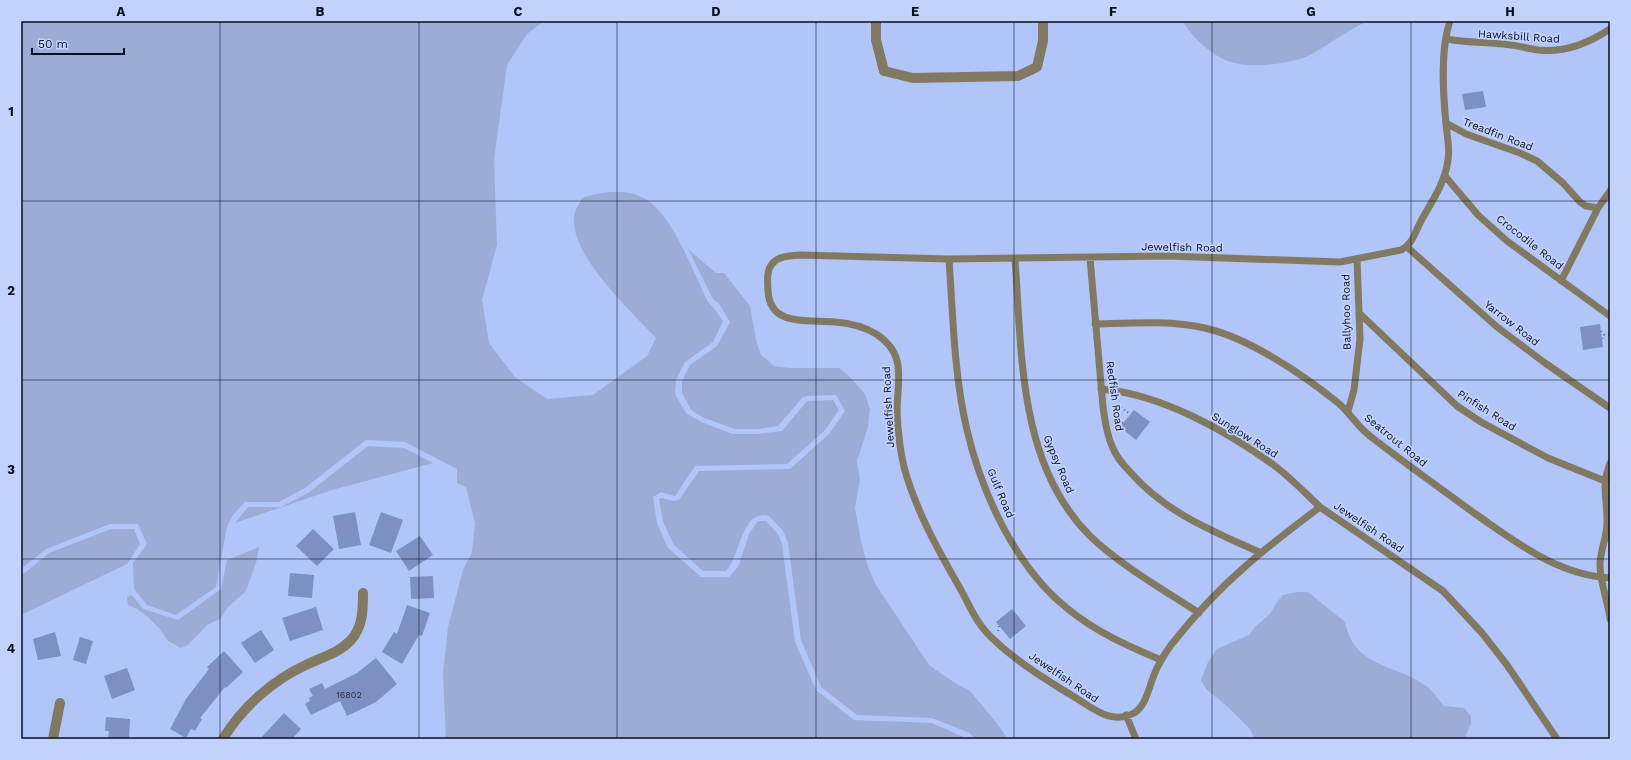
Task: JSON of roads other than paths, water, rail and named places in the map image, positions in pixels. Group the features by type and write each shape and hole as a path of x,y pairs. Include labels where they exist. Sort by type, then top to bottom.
{"street":[{"path":"876,21 876,40 884,71 914,78 1018,76 1037,67 1043,41 1043,21"},
{"path":"223,739 240,715 269,688 306,665 336,652 352,639 358,630 364,593"},
{"path":"53,739 60,704"}],"lane":[{"path":"1407,247 1412,242 1420,223 1441,187 1445,176 1448,160 1444,72 1446,39 1450,21"},
{"name":"Hawksbill Road","path":"1446,39 1470,43 1510,45 1538,50 1558,51 1594,38 1610,29"},
{"name":"Treadfin Road","path":"1446,124 1466,134 1520,153 1537,161 1563,183 1580,202 1586,206 1598,208"},
{"name":"Crocodile Road","path":"1445,176 1478,215 1492,228 1561,281 1610,316"},
{"path":"1561,281 1598,208 1610,191"},
{"name":"Jewelfish Road","path":"1407,247 1340,262 1168,256 949,259 800,255 782,257 770,267 768,275 768,297 774,309 784,318 799,321 832,321 851,324 870,330 890,346 895,354 899,373 897,413 903,462 910,489 925,525 978,622 1001,646 1054,685 1096,712 1110,717 1126,715 1140,708 1160,660 1172,643 1245,565 1320,507 1443,591 1482,633 1507,665 1557,739"},
{"name":"Yarrow Road","path":"1407,247 1497,327 1545,363 1610,408"},
{"name":"Redfish Road","path":"1090,258 1101,389 1106,428 1111,445 1118,459 1142,485 1183,517 1261,553"},
{"name":"Gulf Road","path":"949,259 962,405 967,430 989,497 1005,530 1022,560 1035,577 1068,609 1115,639 1160,660"},
{"name":"Gypsy Road","path":"1015,259 1022,364 1027,404 1036,438 1056,490 1074,518 1091,537 1155,584 1199,613"},
{"name":"Ballyhoo Road","path":"1348,411 1354,390 1360,339 1357,259"},
{"name":"Pinfish Road","path":"1359,313 1457,406 1481,422 1548,458 1604,481"},
{"name":"Seatrout Road","path":"1095,324 1165,324 1205,328 1250,346 1272,357 1304,378 1348,411 1355,422 1383,446 1521,546 1572,571 1610,578"},
{"name":"Sunglow Road","path":"1101,389 1129,393 1167,406 1211,426 1276,467 1320,507"},
{"path":"1610,463 1604,481 1604,497 1607,519 1606,537 1601,555 1602,577 1610,619"},
{"path":"1126,715 1136,739"}]}
